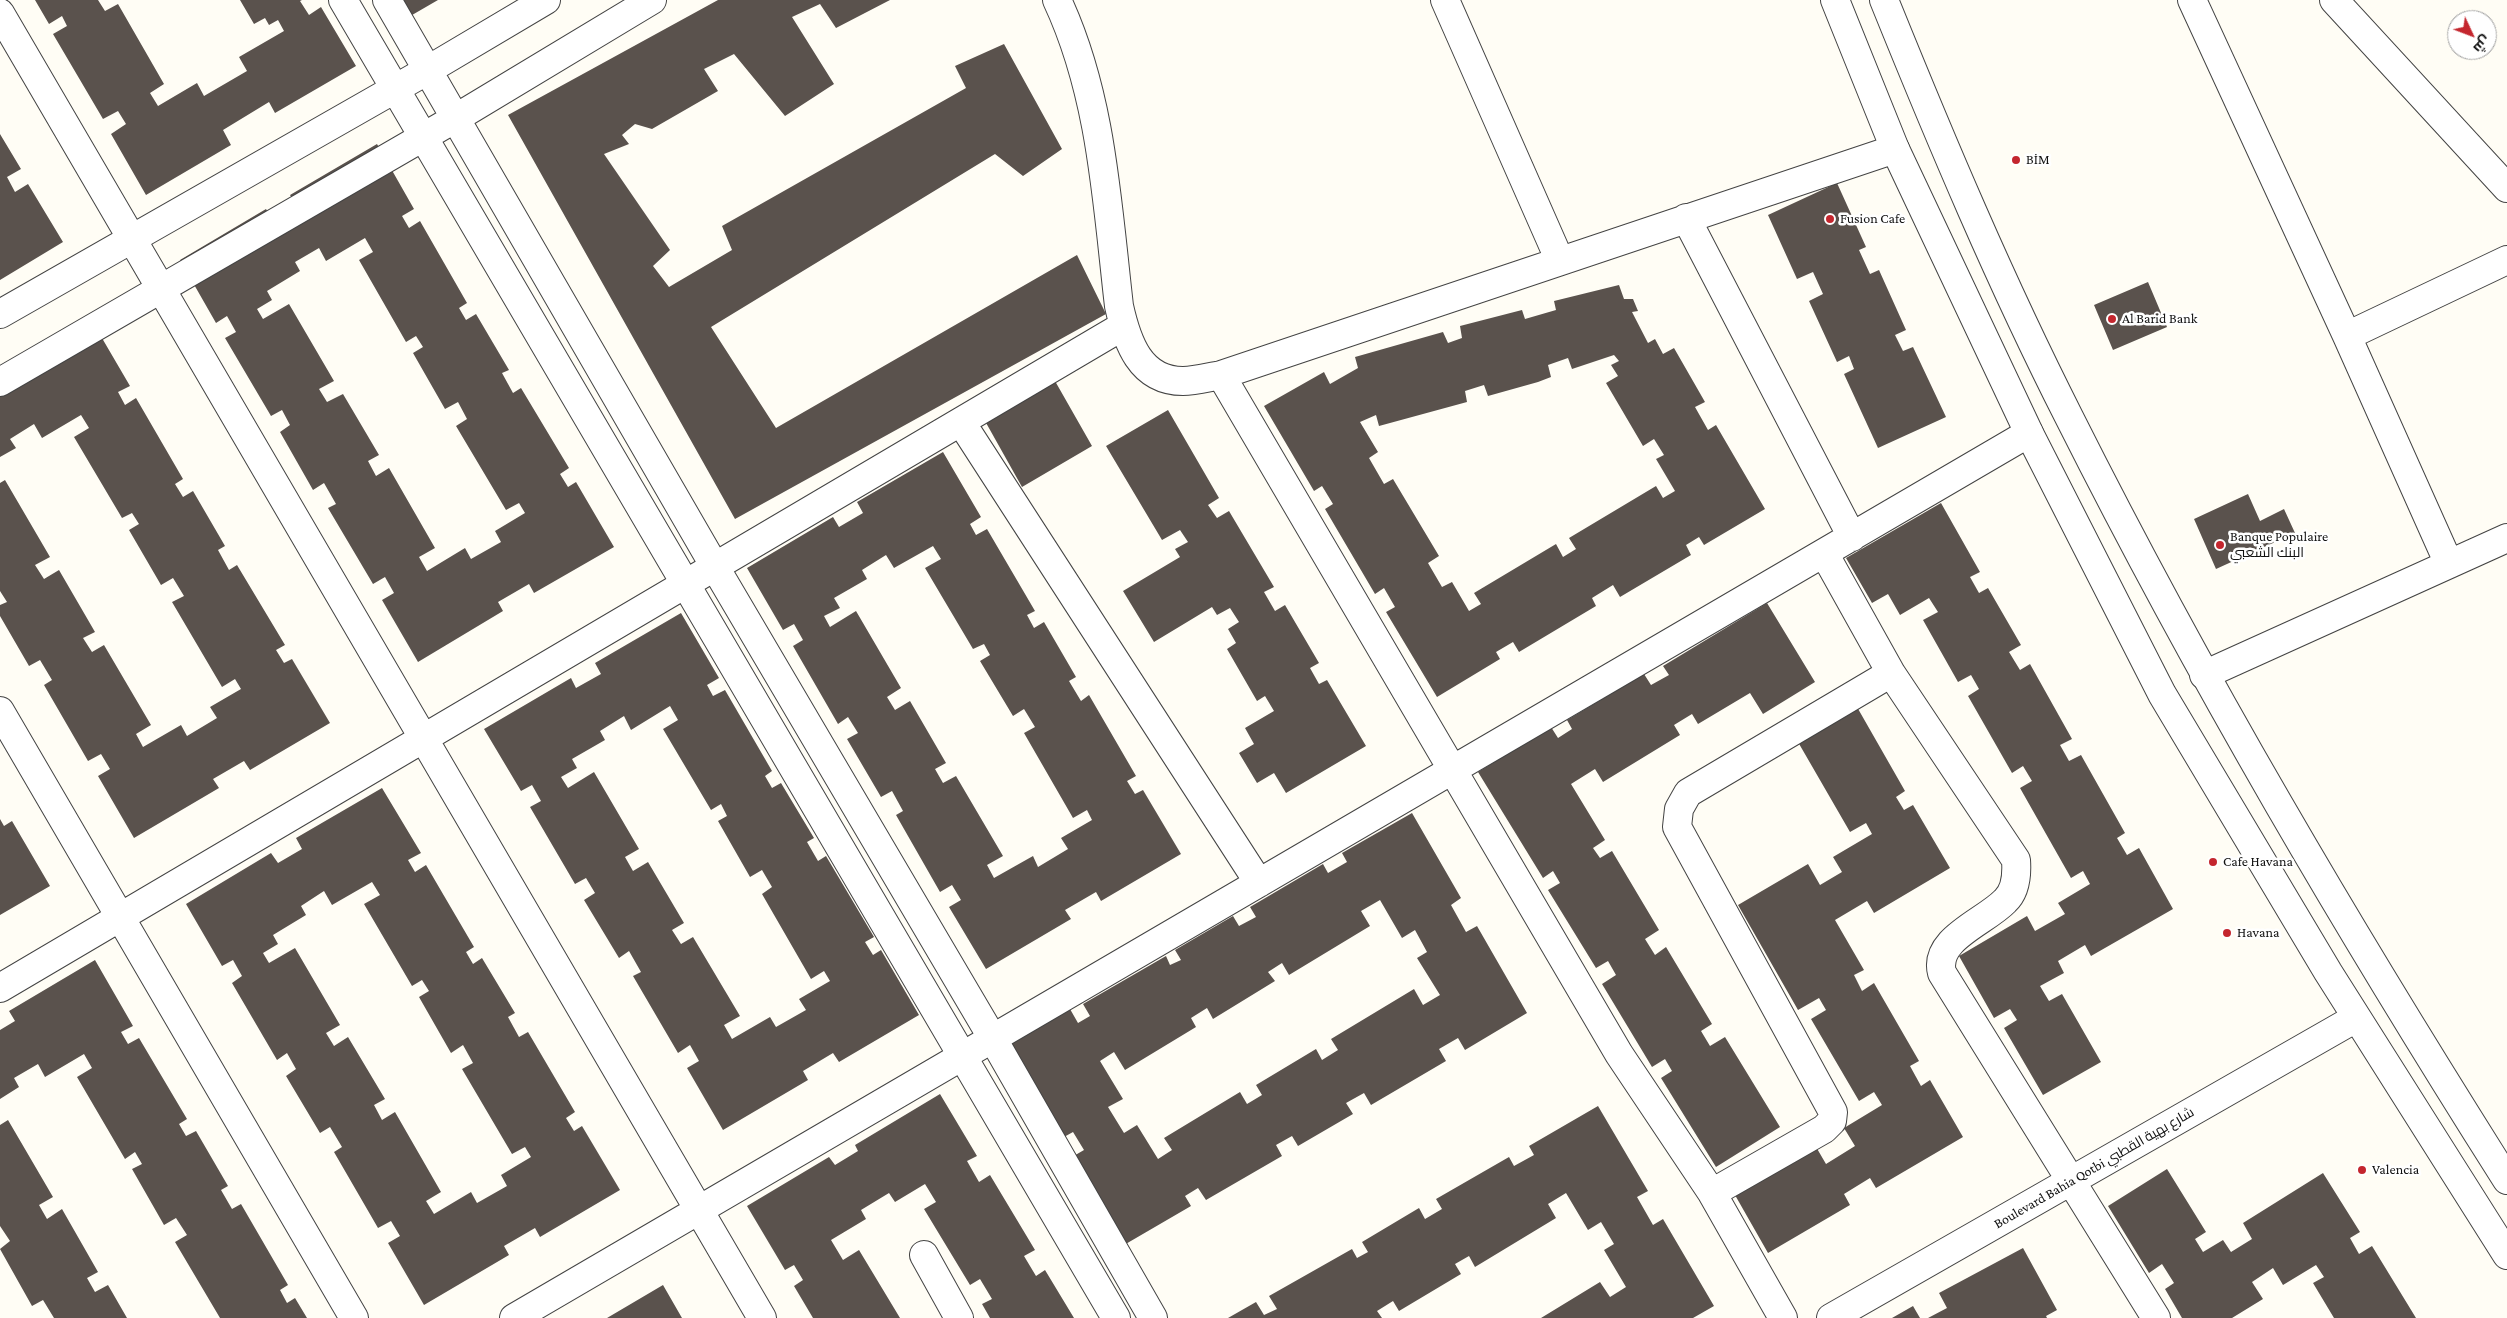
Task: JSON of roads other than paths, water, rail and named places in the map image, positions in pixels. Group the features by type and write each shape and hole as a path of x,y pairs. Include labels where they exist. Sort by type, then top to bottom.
{"street":[{"path":"343,0 1116,1318"},
{"path":"387,0 715,567 993,1039 1153,1318"},
{"path":"0,314 395,89 546,0"},
{"path":"0,382 456,118 652,0"},
{"path":"1057,0 1070,27 1085,72 1098,133 1123,326 1131,347 1142,365 1156,376 1184,381 1221,375 1895,149"},
{"path":"1445,0 1560,260"},
{"path":"1835,0 1895,149 2029,433 2162,694 2356,1018 2507,1255"},
{"path":"1884,0 1954,172 2068,416 2204,675 2403,1015 2507,1180"},
{"path":"2192,0 2347,336 2449,564"},
{"path":"2334,0 2506,191"},
{"path":"0,14 425,738 762,1318"},
{"path":"1686,218 1852,537"},
{"path":"2347,336 2507,260"},
{"path":"0,988 1123,326"},
{"path":"1221,375 1619,1054 1712,1193 1783,1318"},
{"path":"961,422 1260,883"},
{"path":"514,1318 2029,433"},
{"path":"2204,675 2507,538"},
{"path":"1824,553 1891,672 2016,860 2014,886 2006,900 1949,944 1942,954 1939,963 1942,973 2156,1318"},
{"path":"1712,1193 1824,1129 1832,1120 1833,1112 1677,827 1679,810 1688,793 1891,672"},
{"path":"0,711 122,916 354,1318"},
{"name":"Boulevard Bahia Qotbi شارع بهية القطبي","path":"1831,1318 2356,1018"},
{"path":"924,1256 959,1318"}],"place":[{"name":"BİM","path":"2016,160"},
{"name":"Fusion Cafe","path":"1830,219"},
{"name":"Al Barid Bank","path":"2112,319"},
{"name":"Banque Populaire البنك الشعبي","path":"2220,545"},
{"name":"Cafe Havana","path":"2213,862"},
{"name":"Havana","path":"2227,933"},
{"name":"Valencia","path":"2362,1170"}]}
